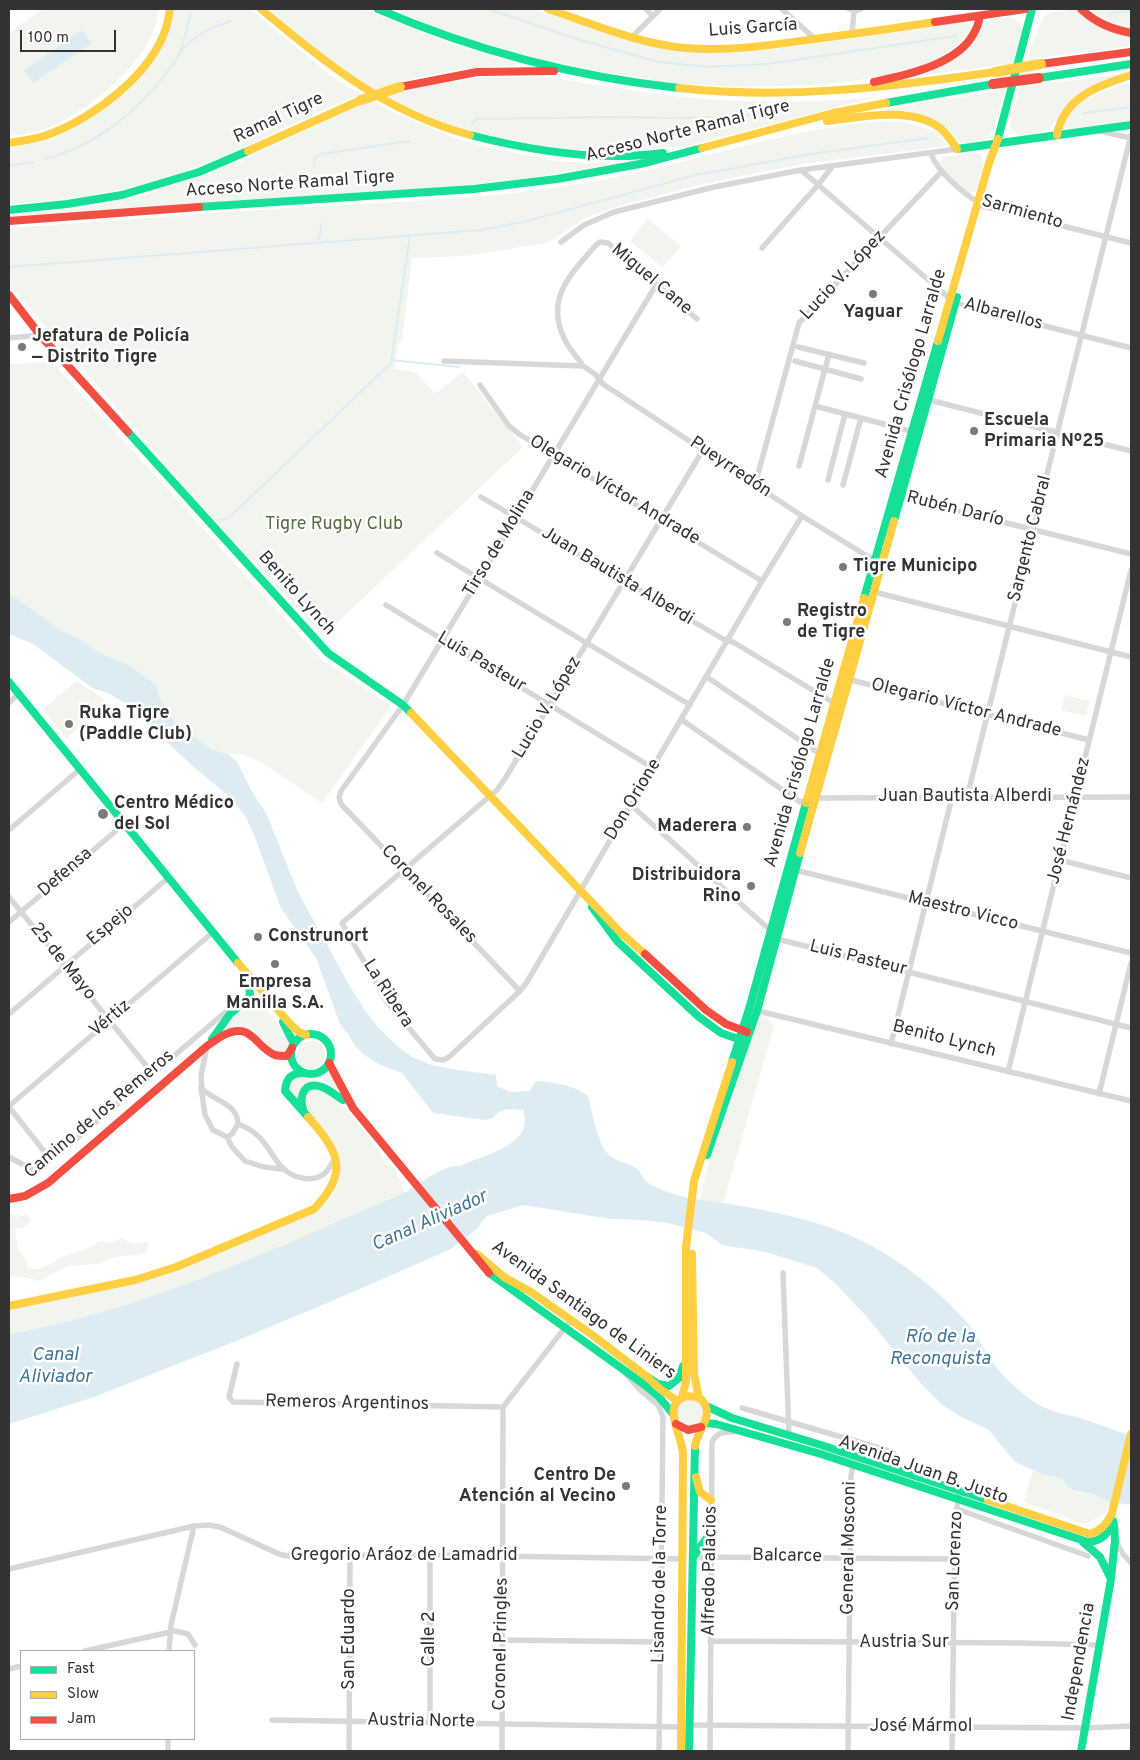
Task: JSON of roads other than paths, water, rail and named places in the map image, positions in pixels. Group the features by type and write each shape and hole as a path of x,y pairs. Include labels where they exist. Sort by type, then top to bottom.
{"main road":[{"path":"9,143 52,134 78,120 109,99 137,73 158,47 164,34 170,9"},
{"path":"262,9 333,68 365,89 392,104 470,135 512,146 550,152 614,156 659,154 724,143"},
{"path":"378,9 460,41 565,70"},
{"name":"Luis García","path":"548,9 632,37 658,43 708,49 760,47 1025,9"},
{"name":"Avenida Crisólogo Larralde","path":"702,1402 694,1374 686,1239 691,1196 753,1010 834,704 846,679 981,204 995,164 997,144 1032,9"},
{"path":"1081,9 1091,20 1131,33"},
{"path":"828,91 892,78 943,60 958,52 968,42 979,22 980,16"},
{"name":"Acceso Norte Ramal Tigre","path":"565,70 696,90 775,93 878,88 1131,52"},
{"name":"Acceso Norte Ramal Tigre","path":"9,221 294,200 474,190 622,168 724,143 832,113 939,92 1131,64"},
{"name":"Ramal Tigre","path":"9,210 67,204 122,195 199,172 361,100 400,87 477,72 565,70"},
{"path":"1057,135 1057,125 1072,103 1092,90 1131,75"},
{"path":"793,124 877,115 916,118 938,126 957,149 1131,125"},
{"name":"Benito Lynch","path":"9,295 40,335 328,653 403,705 621,932 706,1010 745,1036"},
{"name":"Avenida Crisólogo Larralde","path":"774,933 795,870 808,800 874,592 879,562"},
{"path":"9,682 248,976 290,1024 306,1035"},
{"name":"Camino de los Remeros","path":"207,1046 224,1021 250,995 248,976"},
{"path":"273,1005 290,1032 293,1046 292,1060 299,1070 308,1073"},
{"name":"Camino de los Remeros","path":"9,1199 34,1193 48,1183 207,1046 226,1033 240,1031 252,1035 273,1055 280,1057 287,1056 293,1046"},
{"path":"9,1306 95,1289 176,1267 314,1209 331,1192 337,1172 335,1158 326,1140 288,1096 285,1091 285,1083 286,1079 293,1073 322,1071 329,1063 331,1050 324,1039 312,1034 301,1037 293,1046"},
{"name":"Avenida Santiago de Liniers","path":"329,1063 354,1108 469,1248 504,1277 530,1292 605,1357 659,1397 670,1418"},
{"name":"Avenida Santiago de Liniers","path":"308,1073 354,1108"},
{"path":"303,1112 300,1099 305,1088 319,1086 343,1100"},
{"name":"Avenida Crisólogo Larralde","path":"680,1399 686,1382 689,1273"},
{"name":"Avenida Santiago de Liniers","path":"568,1324 646,1376 660,1389 680,1399"},
{"path":"646,1376 663,1386 672,1384 682,1374 686,1353"},
{"path":"681,1751 685,1726 693,1557 695,1441 707,1416 702,1402 691,1396 680,1399 674,1407 670,1418 682,1444 683,1456 681,1559 685,1726 689,1751"},
{"name":"Avenida Juan B. Justo","path":"702,1402 732,1418 894,1469 958,1500"},
{"path":"670,1418 684,1430 690,1431 703,1425"},
{"name":"Avenida Juan B. Justo","path":"703,1425 716,1424 759,1436 1080,1540 1094,1542 1102,1539 1110,1530 1114,1515"},
{"path":"1114,1515 1131,1434"},
{"path":"958,1500 1087,1533 1097,1532 1106,1526 1114,1515 1131,1445"},
{"path":"694,1474 698,1480 700,1492 712,1500"},
{"name":"Independencia","path":"1080,1751 1111,1579 1115,1540 1114,1515"},
{"path":"693,1557 711,1532"},
{"path":"1080,1540 1100,1555 1105,1562 1111,1579"}],"street":[{"path":"646,9 653,16"},
{"path":"632,37 660,9"},
{"path":"782,9 816,39"},
{"path":"852,34 855,9"},
{"path":"1097,130 1131,137"},
{"name":"Sargento Cabral","path":"967,797 1131,137"},
{"path":"561,242 584,225 614,212 714,187 801,170 957,149"},
{"name":"Sarmiento","path":"931,154 935,164 942,172 968,196 981,204 1131,243"},
{"path":"762,248 832,167"},
{"name":"Albarellos","path":"801,170 953,301 1131,348"},
{"name":"Lucio V. López","path":"755,485 800,323 942,172"},
{"name":"Pueyrredón","path":"604,242 594,246 566,281 558,300 558,323 561,332 583,366 595,374 603,384 755,485 802,516 879,562"},
{"name":"Miguel Cane","path":"604,242 697,319"},
{"name":"Tirso de Molina","path":"339,797 341,791 403,705 656,286"},
{"path":"9,338 40,335"},
{"path":"798,347 864,363"},
{"path":"799,466 828,354"},
{"path":"444,361 583,366"},
{"path":"795,361 861,378"},
{"name":"Olegario Víctor Andrade","path":"480,385 509,426 520,434 762,581"},
{"path":"925,399 1131,451"},
{"path":"815,406 915,433"},
{"path":"828,480 845,414"},
{"path":"843,485 861,418"},
{"name":"Lucio V. López","path":"342,923 491,796 506,777 703,450"},
{"name":"Rubén Darío","path":"898,496 1131,554"},
{"name":"Juan Bautista Alberdi","path":"481,497 728,641"},
{"name":"Don Orione","path":"438,1060 449,1057 520,991 527,982 802,516"},
{"path":"437,553 690,705"},
{"name":"José Hernández","path":"1008,1072 1131,570"},
{"path":"874,592 1131,657"},
{"name":"Luis Pasteur","path":"386,605 653,768"},
{"path":"728,641 733,642 834,704"},
{"path":"707,677 820,754"},
{"name":"Olegario Víctor Andrade","path":"846,679 1089,740"},
{"path":"9,703 18,694"},
{"path":"682,720 808,800"},
{"path":"9,830 79,770"},
{"name":"Coronel Rosales","path":"339,797 341,804 520,991"},
{"path":"891,1044 952,797"},
{"name":"Juan Bautista Alberdi","path":"808,800 952,797 1131,797"},
{"name":"Luis Pasteur","path":"631,805 782,940 1131,1028"},
{"name":"Defensa","path":"9,922 124,824"},
{"path":"1060,860 1131,878"},
{"name":"Maestro Vicco","path":"795,870 1131,953"},
{"name":"Espejo","path":"9,1014 168,878"},
{"name":"25 de Mayo","path":"9,897 153,1074"},
{"name":"La Ribera","path":"342,923 394,1011 431,1056 438,1060"},
{"name":"Vértiz","path":"9,1106 212,933"},
{"path":"1099,1094 1131,963"},
{"path":"9,1157 34,1170 42,1169 229,1009"},
{"name":"Benito Lynch","path":"753,1010 1131,1101"},
{"path":"207,1046 201,1085 203,1105 209,1124 213,1130 228,1137 232,1147 245,1161 282,1169 299,1178 308,1179 325,1173 335,1158"},
{"path":"201,1085 206,1092 229,1106 235,1112 238,1124 228,1137"},
{"path":"9,1106 52,1160"},
{"path":"238,1124 259,1136 282,1169"},
{"path":"783,1273 789,1435"},
{"path":"503,1407 568,1324"},
{"name":"Remeros Argentinos","path":"237,1364 228,1398 233,1402 503,1407"},
{"name":"Coronel Pringles","path":"502,1751 503,1407"},
{"path":"742,1408 892,1452 896,1458 894,1469"},
{"name":"Lisandro de la Torre","path":"659,1751 661,1558 670,1418"},
{"name":"Alfredo Palacios","path":"710,1751 710,1556 713,1439 728,1431 759,1436"},
{"name":"General Mosconi","path":"848,1751 851,1476 853,1465"},
{"path":"958,1500 1088,1556"},
{"name":"San Lorenzo","path":"952,1751 954,1558 955,1518 958,1500"},
{"name":"Gregorio Aráoz de Lamadrid","path":"9,1569 194,1526 208,1525 220,1527 279,1554 681,1559"},
{"path":"169,1650 170,1631 194,1526"},
{"path":"1115,1540 1131,1563"},
{"name":"Calle 2","path":"430,1555 430,1722"},
{"name":"San Eduardo","path":"349,1751 350,1556"},
{"name":"Balcarce","path":"693,1557 954,1558"},
{"path":"90,1650 175,1630 188,1634 195,1645"},
{"path":"502,1640 661,1642"},
{"name":"Austria Sur","path":"710,1641 1098,1645"},
{"name":"Austria Norte","path":"272,1720 685,1726"},
{"name":"José Mármol","path":"685,1726 1084,1728 1131,1726"}],"water":[{"path":"82,30 91,44 33,83 24,70"},
{"path":"9,593 62,631 78,638 101,654 129,665 157,686 159,697 177,725 213,750 228,754 237,762 251,790 267,815 297,890 348,983 364,1009 396,1045 412,1057 431,1065 496,1075 497,1086 510,1092 530,1091 535,1082 540,1081 565,1085 576,1089 588,1096 603,1148 613,1158 637,1169 648,1183 679,1196 800,1218 847,1234 891,1257 920,1278 958,1313 972,1329 1000,1372 1028,1398 1045,1408 1126,1434 1131,1439 1131,1505 1111,1502 1092,1494 1074,1490 1068,1487 1063,1479 1040,1473 1015,1462 989,1430 963,1418 941,1404 918,1380 866,1316 835,1283 817,1268 766,1252 722,1245 706,1233 668,1223 611,1219 523,1205 487,1216 478,1228 451,1249 339,1298 94,1397 9,1424 9,1334 105,1311 152,1296 245,1261 403,1193 440,1171 460,1166 493,1153 515,1140 522,1132 525,1122 523,1110 502,1110 493,1118 485,1120 433,1113 402,1073 381,1065 366,1056 355,1046 340,1024 316,958 281,908 247,819 232,799 194,767 155,731 145,718 130,706 108,693 94,689 33,644 9,634"}],"waterway":[{"path":"488,9 580,40 659,62 708,67 768,64 956,36"},
{"path":"1110,13 1131,11"},
{"path":"44,159 80,146 97,137 142,101 178,57 191,13"},
{"path":"180,53 197,37 210,29 231,21"},
{"path":"1084,113 1131,107"},
{"path":"472,125 476,119 731,117 779,112"},
{"path":"9,267 481,230 523,222 696,175 811,154 928,138"},
{"path":"314,165 315,157 321,154 410,141"},
{"path":"9,166 34,162"},
{"path":"317,242 320,236 321,224"},
{"path":"218,520 226,519 234,513 391,363 410,236"},
{"path":"391,360 459,367"}],"place":[{"name":"Yaguar","path":"873,294"},
{"name":"Jefatura de Policía — Distrito Tigre","path":"22,347"},
{"name":"Escuela Primaria Nº25","path":"974,431"},
{"name":"Tigre Municipo","path":"843,567"},
{"name":"Registro de Tigre","path":"787,622"},
{"name":"Ruka Tigre (Paddle Club)","path":"69,724"},
{"name":"Centro Médico del Sol","path":"103,814"},
{"name":"Maderera","path":"747,827"},
{"name":"Distribuidora Rino","path":"751,886"},
{"name":"Construnort","path":"258,937"},
{"name":"Empresa Manilla S.A.","path":"275,964"},
{"name":"Centro De Atención al Vecino","path":"626,1486"}],"park label":[{"name":"Tigre Rugby Club","path":"334,525"}],"water label":[{"name":"Canal Aliviador","path":"430,1222"},
{"name":"Río de la Reconquista","path":"940,1349"},
{"name":"Canal Aliviador","path":"55,1367"}]}
